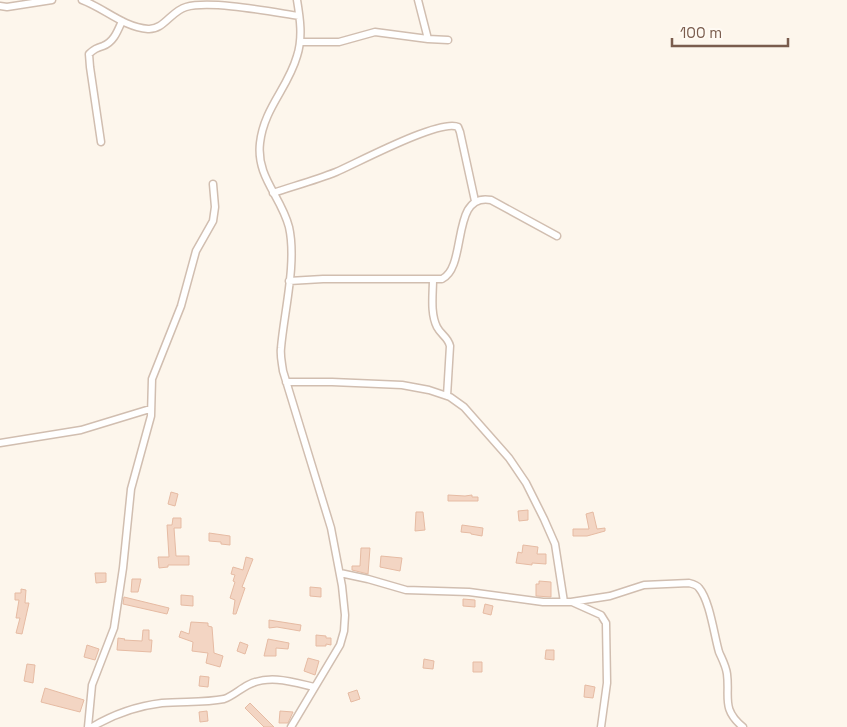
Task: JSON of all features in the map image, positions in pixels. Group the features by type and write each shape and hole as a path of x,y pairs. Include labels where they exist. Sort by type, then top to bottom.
{"street":[{"path":"0,6 7,7 52,0"},
{"path":"82,0 122,20 146,29 154,29 163,24 174,13 186,6 242,7 300,16"},
{"path":"291,727 340,645 344,631 345,615 340,573 331,528 283,371 281,350 289,281 291,244 289,227 265,179 260,162 260,145 266,115 290,74 297,57 300,42 300,16 297,0"},
{"path":"418,0 428,39"},
{"path":"101,142 90,68 90,54 94,49 105,46 112,40 122,20"},
{"path":"300,42 338,42 375,32 448,40"},
{"path":"273,193 338,171 382,149 442,127 454,125 458,127 460,132 475,201"},
{"path":"88,727 92,685 114,628 123,568 131,489 148,429 154,370 181,306 196,251 213,221 215,207 213,184"},
{"path":"289,281 323,279 433,279 446,277 451,268 469,208 475,201 483,199 491,200 557,236"},
{"path":"433,279 434,320 438,330 448,340 450,346 447,396"},
{"path":"286,382 402,385 430,390 447,396 464,406 510,458 526,483 555,544 568,602"},
{"path":"0,443 81,430 150,409"},
{"path":"340,573 406,590 469,592 542,602 568,602 610,596 644,585 689,583 695,585 700,589 709,612 719,652 726,668 729,711 734,720 743,727"},
{"path":"568,602 601,615 606,623 607,683 601,727"},
{"path":"92,727 118,714 148,705 224,700 248,685 259,681 284,680 314,687"}],"building":[{"path":"171,492 178,494 175,506 168,504"},
{"path":"448,495 472,495 472,497 478,497 478,501 448,501"},
{"path":"528,510 528,520 519,521 518,511"},
{"path":"416,512 423,512 425,530 415,531"},
{"path":"593,512 597,529 605,528 605,531 587,536 573,536 573,529 589,529 586,514"},
{"path":"173,518 181,518 181,528 174,528 176,556 189,556 189,565 168,565 168,567 159,568 158,557 169,557 167,525 172,525"},
{"path":"462,525 483,528 482,536 461,532"},
{"path":"209,533 230,536 230,545 209,541"},
{"path":"523,545 538,547 537,554 546,554 546,564 516,563 518,552 522,553"},
{"path":"361,548 370,548 368,574 352,570 352,566 360,566"},
{"path":"381,556 402,558 400,571 380,567"},
{"path":"246,557 253,559 242,587 245,588 236,614 233,614 235,600 230,598 235,575 231,574 233,567 243,570"},
{"path":"95,573 106,573 106,582 96,583"},
{"path":"132,579 141,579 138,592 131,592"},
{"path":"539,581 551,582 551,597 536,596 536,584 539,584"},
{"path":"310,587 321,588 321,597 310,596"},
{"path":"21,589 26,590 25,603 29,603 22,634 16,633 20,618 16,618 19,600 15,600 15,593 21,593"},
{"path":"181,595 193,596 193,606 181,605"},
{"path":"124,597 169,608 167,614 123,604"},
{"path":"463,599 475,600 475,607 463,606"},
{"path":"485,604 493,606 491,615 483,613"},
{"path":"269,620 301,625 300,631 277,627 269,628"},
{"path":"191,622 208,623 208,626 212,627 214,653 223,656 220,667 206,663 208,653 192,651 193,642 179,637 181,631 189,634"},
{"path":"143,630 149,630 149,640 152,640 151,652 117,650 118,638 142,641"},
{"path":"316,635 331,638 331,645 316,646"},
{"path":"268,639 289,643 288,649 276,648 276,656 264,656"},
{"path":"240,642 248,645 245,654 237,651"},
{"path":"87,645 99,649 95,660 84,657"},
{"path":"546,650 554,650 554,660 545,659"},
{"path":"308,658 319,661 315,675 304,671"},
{"path":"424,659 434,661 433,669 423,668"},
{"path":"473,662 482,662 482,672 473,672"},
{"path":"27,664 35,665 33,683 24,681"},
{"path":"200,676 209,677 208,687 199,686"},
{"path":"585,685 595,687 593,698 584,697"},
{"path":"45,688 84,700 80,712 41,702"},
{"path":"357,690 360,699 351,702 348,693"},
{"path":"250,703 274,727 264,727 245,708"},
{"path":"207,711 208,721 200,722 199,712"},
{"path":"280,711 293,712 288,723 279,723"}]}
